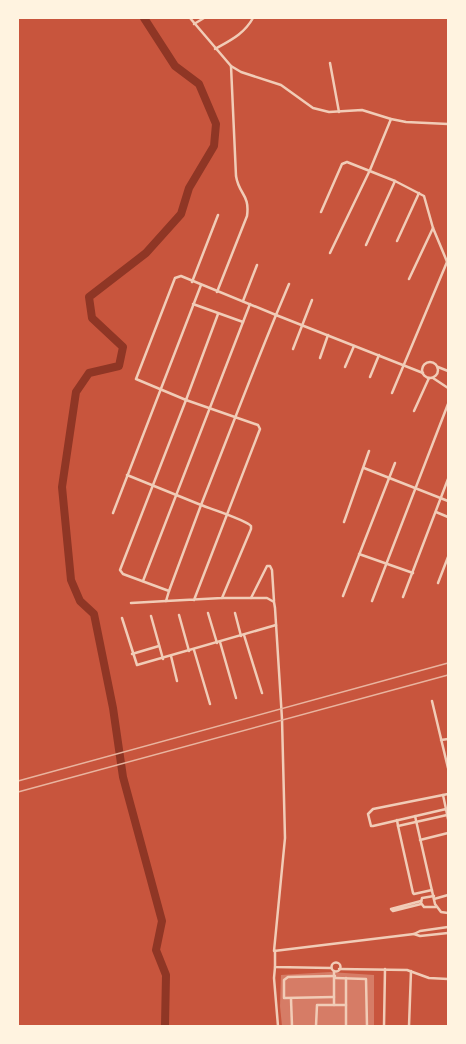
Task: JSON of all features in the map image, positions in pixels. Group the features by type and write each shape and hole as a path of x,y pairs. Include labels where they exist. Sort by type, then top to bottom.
{"street":[{"path":"190,18 231,66 241,72 281,85 313,108 329,112 362,110 391,119 448,124"},
{"path":"194,24 204,18"},
{"path":"215,49 239,36 247,28 253,18"},
{"path":"330,63 339,112"},
{"path":"217,292 247,216 248,206 248,202 237,185 231,66"},
{"path":"330,254 370,170 391,119"},
{"path":"321,212 344,162 370,170 395,181 419,193 426,200 432,228 448,263 392,393"},
{"path":"366,245 395,181"},
{"path":"397,241 419,193"},
{"path":"192,282 218,215"},
{"path":"409,279 432,228"},
{"path":"243,301 257,265"},
{"path":"194,600 228,516 240,479 260,432 258,425 210,410 137,381 136,375 175,278 181,276 217,292 404,365 423,373 429,378 433,378 448,388"},
{"path":"166,601 201,505 289,284"},
{"path":"113,513 201,285"},
{"path":"293,349 312,300"},
{"path":"193,304 243,322"},
{"path":"143,581 250,304"},
{"path":"169,591 123,574 120,570 218,314"},
{"path":"320,358 328,335"},
{"path":"345,367 354,346"},
{"path":"370,377 379,355"},
{"path":"423,373 422,367 426,362 435,362 438,367 438,374 433,378"},
{"path":"438,367 448,371"},
{"path":"414,411 429,378"},
{"path":"372,601 448,404"},
{"path":"344,522 369,451"},
{"path":"342,596 394,463"},
{"path":"364,468 448,500"},
{"path":"127,475 228,516 248,522 251,529 222,598"},
{"path":"403,596 447,485 448,479"},
{"path":"436,512 448,517"},
{"path":"359,554 413,573"},
{"path":"438,582 448,557"},
{"path":"251,598 267,566 270,566 272,570 282,720 284,838 274,978 278,1026"},
{"path":"130,603 222,598 267,598 274,602"},
{"path":"208,613 236,698"},
{"path":"235,613 262,693"},
{"path":"179,615 189,651"},
{"path":"150,616 162,659"},
{"path":"122,618 132,654 137,665 243,636 276,625"},
{"path":"132,654 159,646"},
{"path":"194,650 210,704"},
{"path":"170,656 177,681"},
{"path":"432,701 448,768"},
{"path":"441,740 448,739"},
{"path":"446,809 373,826 371,826 368,812 373,809 448,794"},
{"path":"443,795 448,819"},
{"path":"398,826 447,815"},
{"path":"415,816 437,907 441,912 447,914"},
{"path":"397,820 412,893 414,894 432,890"},
{"path":"420,840 448,834"},
{"path":"403,907 421,903 424,898 448,895"},
{"path":"421,903 425,908 437,907"},
{"path":"275,951 414,934 420,931 448,927"},
{"path":"414,934 420,936 448,933"},
{"path":"331,968 332,965 336,963 339,965 339,969"},
{"path":"275,967 331,968 334,971 335,977 334,1004"},
{"path":"334,971 339,969 411,971 429,978 448,979"},
{"path":"384,1026 385,970"},
{"path":"409,1026 411,971"},
{"path":"334,997 284,998 285,978 364,978 366,980 367,1026"},
{"path":"346,978 346,1026"},
{"path":"291,998 292,1026"},
{"path":"316,1026 317,1005 346,1005"}],"building":[{"path":"330,972 374,975 374,1026 282,1026 280,1006 281,975"}],"waterway":[{"path":"144,18 175,66 199,84 216,124 214,146 189,188 181,214 146,253 89,297 92,318 123,347 119,366 89,373 76,392 62,487 71,580 80,601 94,614 113,708 123,777 162,921 156,950 166,975 165,1026"}],"railway":[{"path":"18,781 448,663"},
{"path":"18,792 448,675"}]}
